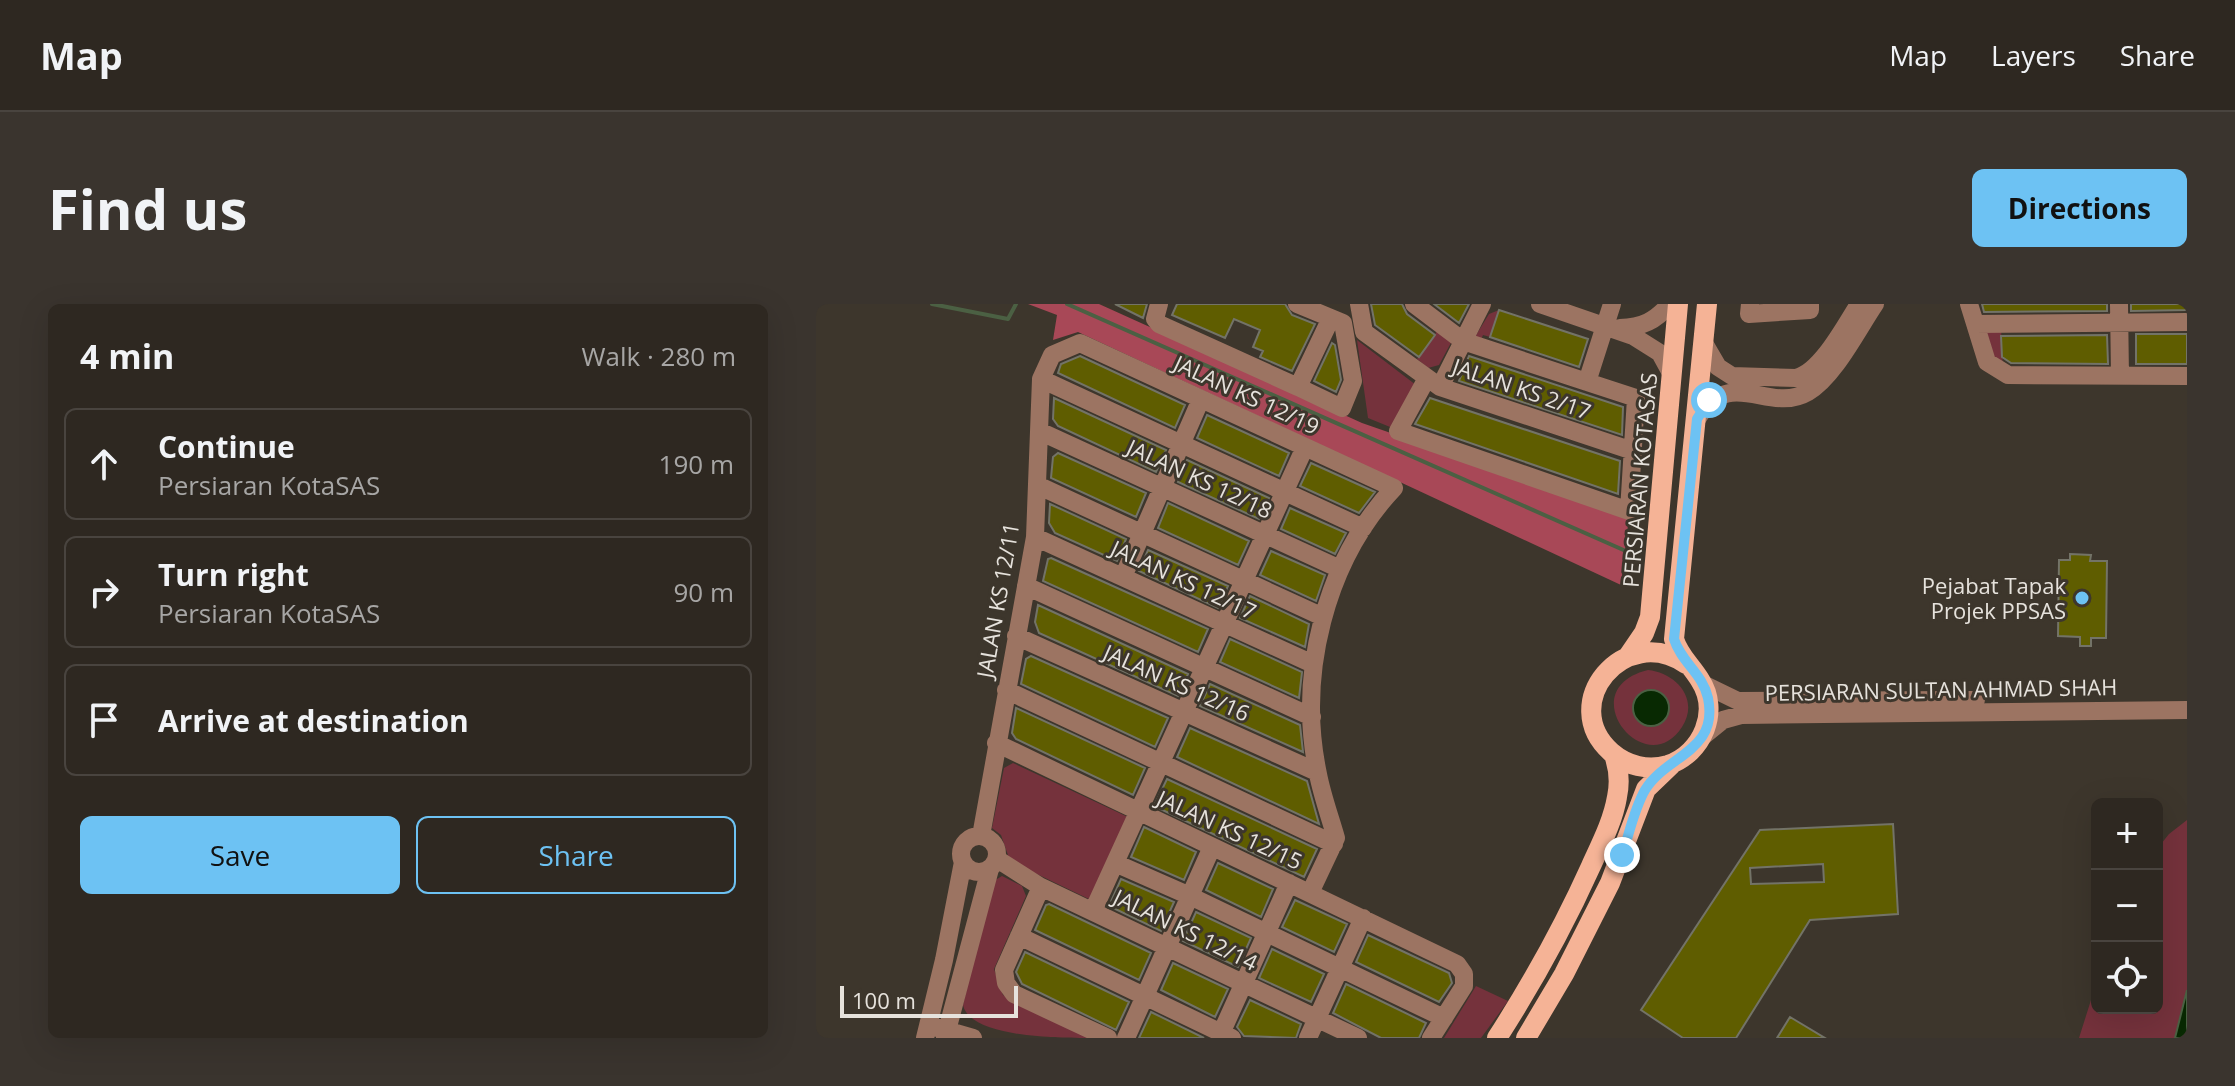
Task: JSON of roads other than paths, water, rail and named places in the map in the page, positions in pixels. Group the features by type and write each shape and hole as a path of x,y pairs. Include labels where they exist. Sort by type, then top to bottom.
{"main road":[{"name":"PERSIARAN KOTASAS","path":"1497,1038 1543,965 1575,903 1604,837 1619,788 1619,770 1614,755 1596,731 1593,701 1604,673 1629,655 1644,633 1650,617 1678,304"},
{"path":"1526,1038 1558,984 1610,883 1646,789 1672,764 1689,753 1702,737 1709,708 1703,684 1686,664 1674,639 1707,304"},
{"path":"1629,655 1658,652 1686,664"},
{"path":"1614,755 1642,767 1672,764"}],"street":[{"path":"1159,304 1155,312 1159,324 1342,408 1353,381 1343,323 1297,304"},
{"name":"JALAN KS 2/17","path":"1359,304 1364,332 1433,382 1633,451"},
{"path":"1414,304 1463,341 1636,398 1629,511 1398,431 1463,341 1482,304"},
{"path":"1540,304 1633,336 1660,353 1672,375"},
{"path":"1587,382 1609,326 1612,304"},
{"path":"1609,326 1643,326 1670,304"},
{"path":"1750,309 1810,310 1810,304"},
{"path":"1704,343 1718,367 1732,376 1806,376 1816,367 1859,304"},
{"path":"1697,419 1709,400 1722,394 1782,397 1805,394 1829,371 1875,304"},
{"path":"1969,304 1987,362 2008,375 2187,376"},
{"path":"1975,324 2120,313 2187,322"},
{"path":"2120,313 2120,376"},
{"path":"1298,387 1331,318"},
{"name":"JALAN KS 12/19","path":"1041,379 1052,355 1080,343 1394,488 1363,528"},
{"path":"1041,379 1363,528 1340,569 1323,617 1313,664 1312,717 1317,772 1336,838 1310,893"},
{"name":"JALAN KS 12/11","path":"927,1032 963,862 961,850 974,837 981,836 1035,537 1041,379"},
{"path":"1123,577 1201,399"},
{"name":"JALAN KS 12/18","path":"1039,431 1340,569"},
{"path":"1093,911 1305,447"},
{"path":"1037,485 1323,617"},
{"name":"JALAN KS 12/17","path":"1035,537 1313,664"},
{"path":"1026,586 1312,717"},
{"name":"JALAN KS 12/16","path":"1016,636 1317,772"},
{"name":"PERSIARAN SULTAN AHMAD SHAH","path":"1703,684 1726,697 1742,701 2187,699"},
{"path":"1006,690 1334,844"},
{"name":"PERSIARAN SULTAN AHMAD SHAH","path":"1702,737 1723,720 1741,715 2187,710"},
{"name":"JALAN KS 12/15","path":"996,743 1444,956 1457,964 1464,974 1464,986 1444,1018"},
{"path":"946,1034 997,853 992,841 981,836"},
{"path":"1126,1038 1212,847"},
{"path":"963,862 971,871 984,872 993,864"},
{"path":"1115,863 1444,1018 1431,1038"},
{"name":"JALAN KS 12/14","path":"993,864 1358,1038"},
{"path":"1019,936 1224,1036 1289,883"},
{"path":"1041,887 1004,970 1006,983 1014,994 1108,1038"},
{"path":"1308,1038 1363,918"},
{"path":"927,1032 973,1038"}],"waterway":[{"path":"932,304 1008,319 1016,304"},
{"path":"1067,304 1628,552"}],"place":[{"name":"Pejabat Tapak Projek PPSAS","path":"2082,598"}]}
